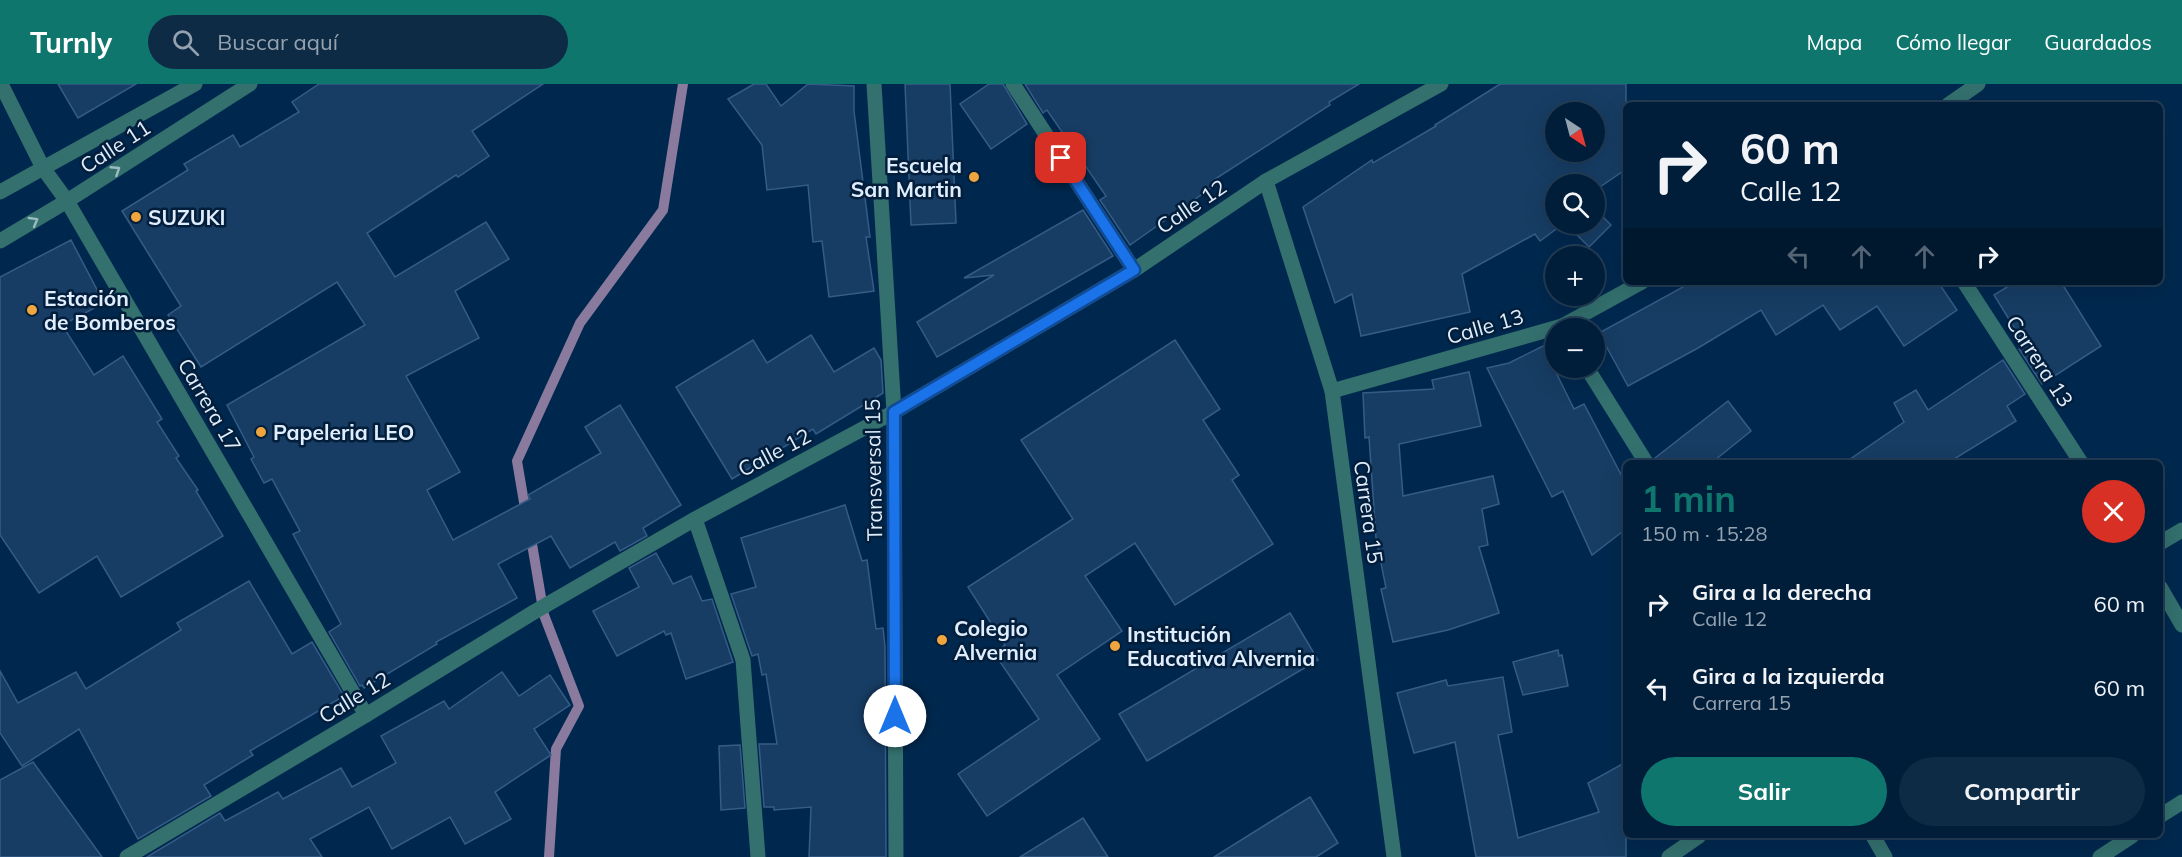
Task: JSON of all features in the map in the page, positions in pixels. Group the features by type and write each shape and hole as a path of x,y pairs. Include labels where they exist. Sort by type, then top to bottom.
{"street":[{"name":"Carrera 17","path":"1,84 43,168 67,201 366,715"},
{"name":"Calle 11","path":"0,192 195,84"},
{"name":"Transversal 15","path":"874,84 894,412 896,857"},
{"path":"1012,84 1134,270"},
{"path":"1952,102 1978,84"},
{"name":"Calle 11","path":"0,241 67,201 246,85"},
{"name":"Calle 12","path":"133,855 534,612 695,519 894,412 1134,270 1266,181 1431,87"},
{"name":"Carrera 15","path":"1266,181 1332,391 1394,857"},
{"name":"Calle 13","path":"1578,318 1637,285"},
{"name":"Carrera 13","path":"1966,285 2079,460"},
{"name":"Calle 13","path":"1332,391 1545,332"},
{"path":"1593,378 1644,460"},
{"path":"695,519 743,660 758,857"},
{"path":"2163,541 2182,530"},
{"path":"2163,592 2182,625"},
{"path":"2163,814 2182,802"},
{"path":"1669,857 1696,838"},
{"path":"1874,838 1885,857"},
{"path":"2100,857 2129,838"}],"building":[{"path":"58,84 136,84 78,118"},
{"path":"319,84 543,84 472,131 489,156 367,233 395,277 486,222 509,259 455,291 479,338 406,376 460,472 427,490 453,540 530,499 528,495 601,453 585,427 620,405 681,505 643,528 647,536 620,551 615,542 570,568 551,536 498,564 517,598 436,642 437,644 364,688 360,686 329,632 341,624 293,534 300,531 272,479 264,483 251,459 254,457 227,405 365,325 337,282 201,367 168,315 181,306 122,211 188,170 184,164 233,135 240,147 299,112 292,102"},
{"path":"754,84 766,84 781,106 808,84 854,86 854,111 870,237 866,237 874,291 829,297 822,241 813,242 808,185 767,190 762,145 728,99"},
{"path":"905,84 950,84 956,223 911,225"},
{"path":"989,84 1003,84 1027,124 991,149 960,104"},
{"path":"1025,84 1359,84 1212,181 1215,185 1130,245 1100,200 1106,196 1047,110 1043,113"},
{"path":"1500,84 1626,84 1626,102 1623,102 1623,171 1605,183 1605,174 1545,174 1545,234 1549,234 1540,241 1535,234 1462,274 1470,312 1361,336 1352,294 1335,303 1303,207 1372,160 1373,163 1436,126"},
{"path":"1083,210 1113,256 937,357 917,322 994,275 964,278"},
{"path":"1605,219 1611,225 1605,231"},
{"path":"1576,234 1602,234 1590,246"},
{"path":"71,240 104,303 62,325 94,375 123,356 162,419 157,422 179,456 176,458 198,490 196,491 223,536 121,597 97,556 39,593 0,535 0,277"},
{"path":"1687,285 1940,285 1957,310 1904,346 1877,306 1840,330 1823,305 1776,335 1761,310 1628,386 1605,344 1605,330"},
{"path":"2010,285 2063,285 2101,346 2042,384 2019,349 2025,345 1994,295"},
{"path":"811,335 834,372 874,348 881,360 883,393 816,434 813,429 732,479 676,387 753,340 767,363"},
{"path":"1175,340 1220,409 1203,420 1239,475 1232,480 1273,544 1175,605 1135,543 1085,576 1122,631 1057,675 1100,739 987,816 958,774 1039,719 994,653 1005,645 968,587 1073,519 1021,440"},
{"path":"1543,346 1545,378 1559,378 1574,409 1584,404 1623,478 1623,531 1592,555 1563,491 1552,497 1487,368 1509,363"},
{"path":"2003,360 2025,394 2007,406 2016,421 1953,460 1849,460 1904,422 1894,403 1916,390 1928,410"},
{"path":"1469,372 1481,426 1399,444 1403,496 1493,476 1499,504 1482,509 1488,545 1479,547 1499,613 1448,630 1393,642 1381,589 1386,588 1376,538 1369,437 1365,438 1363,393 1434,389 1432,380"},
{"path":"1728,401 1751,431 1715,460 1656,460 1655,458"},
{"path":"845,505 862,561 867,560 876,629 883,628 886,857 809,857 811,807 774,810 774,807 764,807 759,744 777,744 766,674 762,675 758,654 752,656 731,594 756,587 741,538"},
{"path":"656,553 673,584 691,576 702,601 712,599 733,662 686,679 671,633 666,635 664,631 617,656 593,611 639,587 629,568"},
{"path":"249,581 292,654 312,642 344,696 250,751 253,755 204,785 211,796 138,839 79,729 22,766 0,733 0,671 18,703 76,672 86,689 181,630 177,623"},
{"path":"1290,613 1318,660 1147,761 1119,714"},
{"path":"1558,650 1559,656 1562,655 1568,686 1523,695 1513,662"},
{"path":"502,672 519,696 550,675 570,705 534,729 551,755 495,792 511,819 465,844 450,817 392,849 369,807 310,839 322,857 147,857 220,813 225,821 278,792 283,799 341,768 352,787 396,763 381,736 444,701 449,709"},
{"path":"1503,677 1512,732 1498,735 1518,838 1599,812 1588,783 1623,764 1623,838 1626,838 1626,857 1476,857 1455,742 1414,753 1397,693 1446,680 1448,686"},
{"path":"740,745 745,808 721,810 719,746"},
{"path":"33,762 102,857 0,857 0,780"},
{"path":"1310,797 1338,843 1316,857 1214,857"},
{"path":"1083,818 1108,857 1020,857"}],"waterway":[{"path":"526,514 517,461 580,323 663,210 683,84"},
{"path":"530,532 544,615 579,706 556,749 549,857"}],"place":[{"name":"Escuela San Martin","path":"974,177"},
{"name":"SUZUKI","path":"136,217"},
{"name":"Estación de Bomberos","path":"32,310"},
{"name":"Papeleria LEO","path":"261,432"},
{"name":"Colegio Alvernia","path":"942,640"},
{"name":"Institución Educativa Alvernia","path":"1115,646"}],"route":[{"path":"895,716 894,412 1134,270 1061,158"}]}
